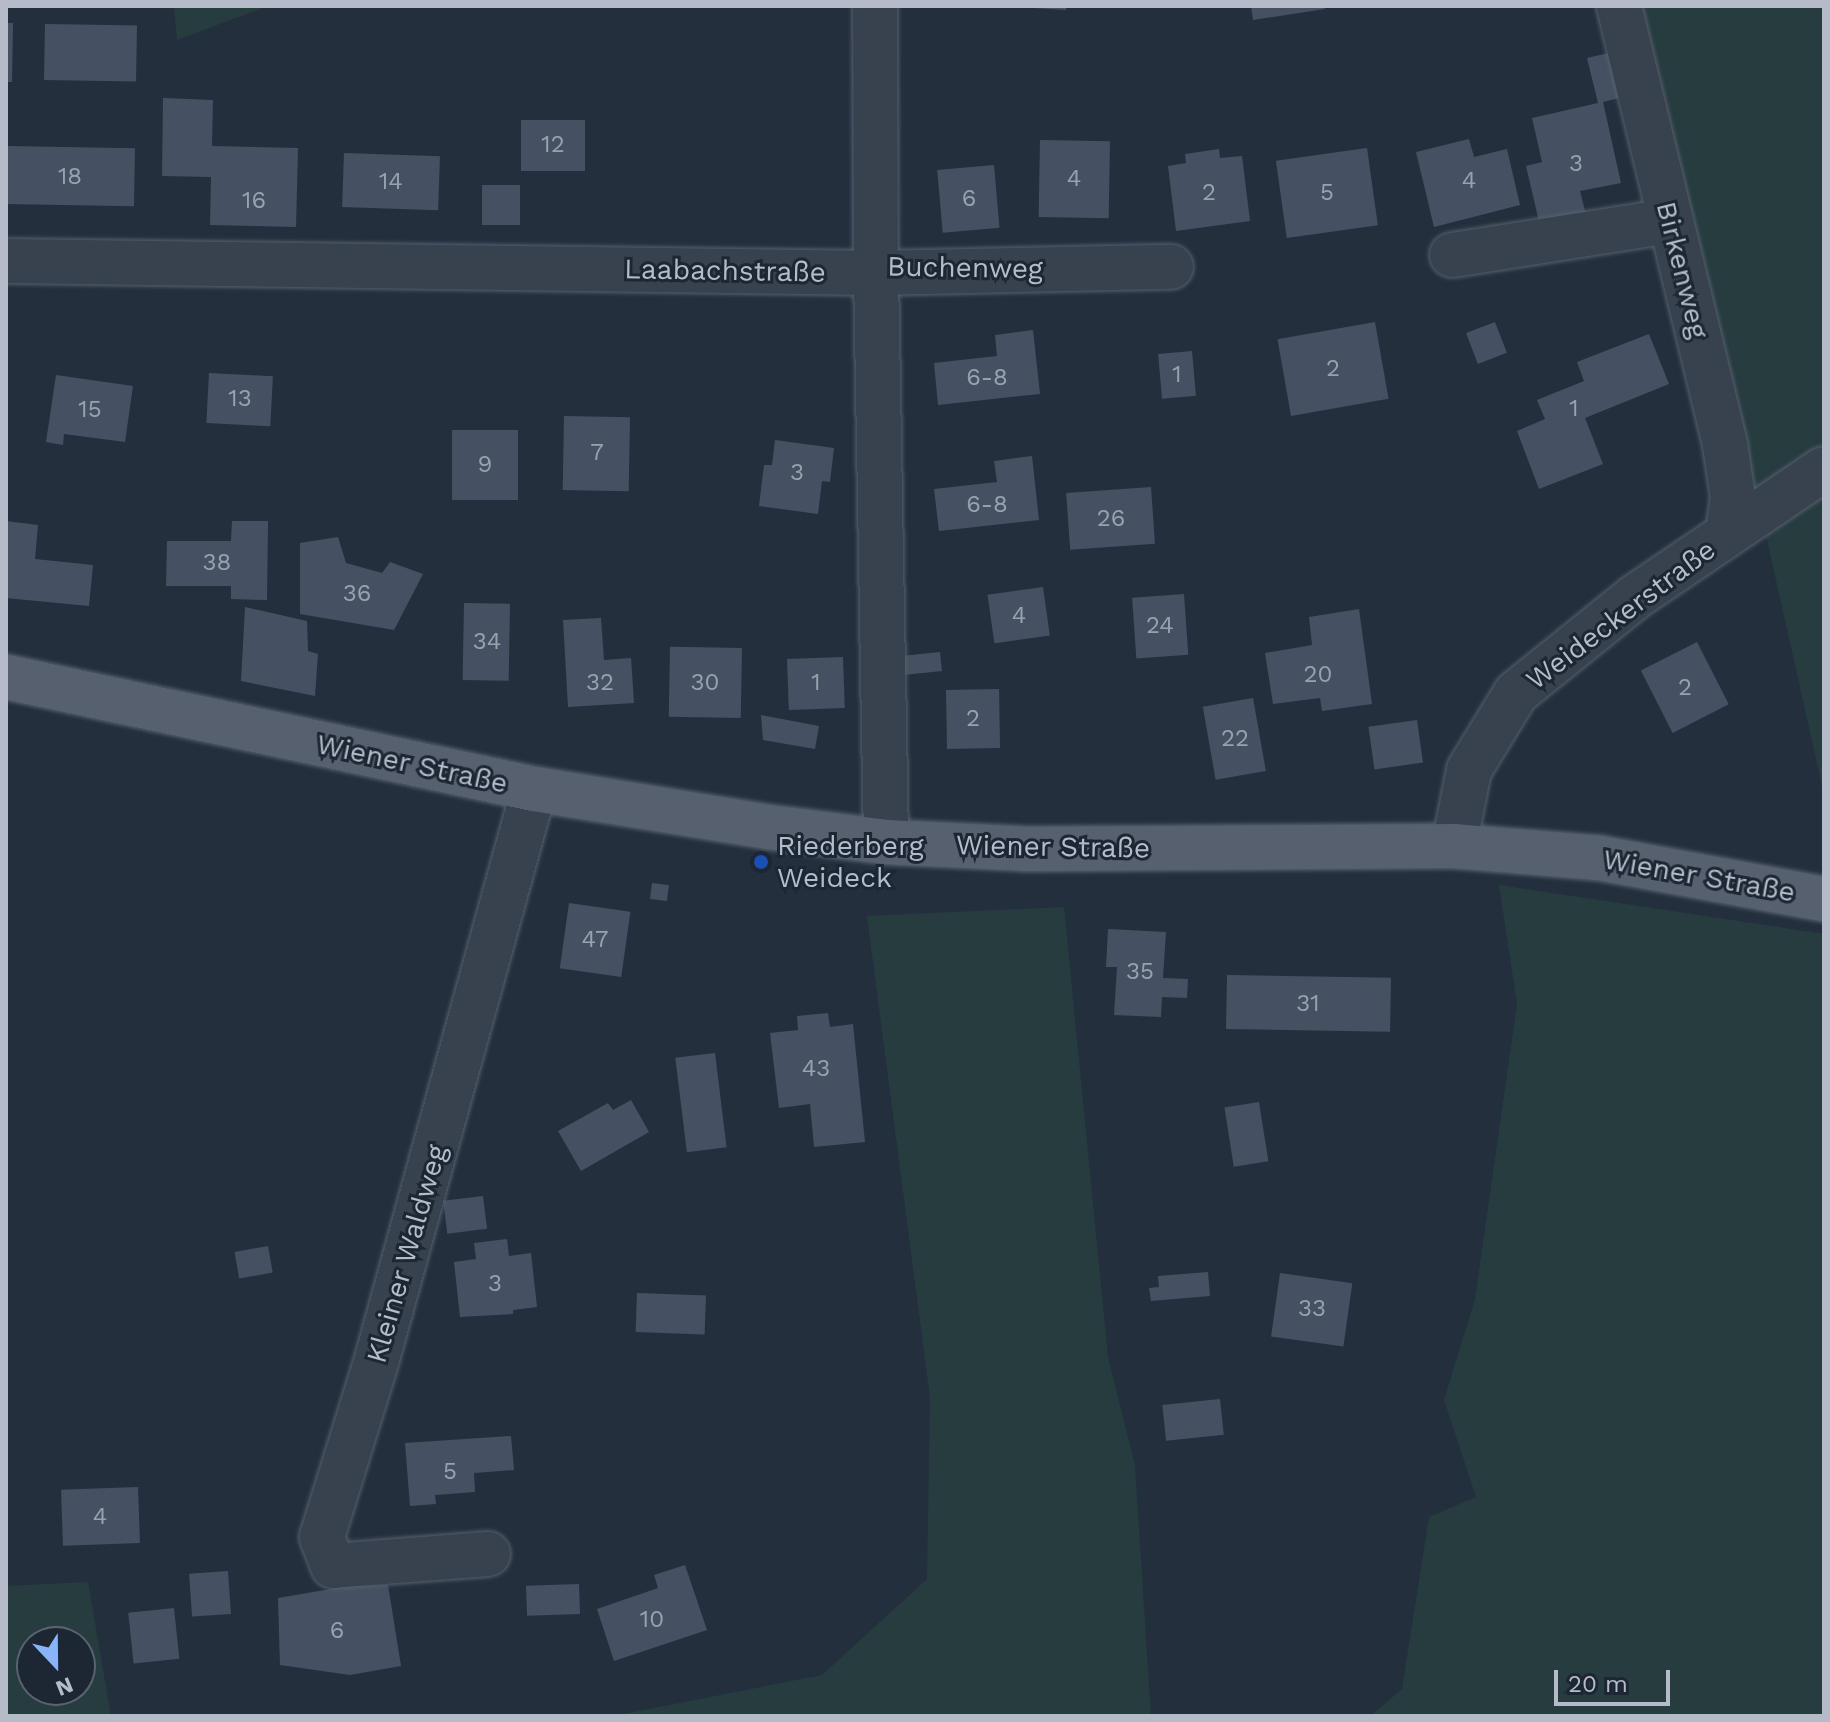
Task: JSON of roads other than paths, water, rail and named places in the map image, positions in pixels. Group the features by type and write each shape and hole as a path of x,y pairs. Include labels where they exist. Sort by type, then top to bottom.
{"main road":[{"name":"Wiener Straße","path":"6,677 534,789 886,842 1029,849 1454,846 1600,858 1824,899"}],"street":[{"name":"Buchenweg","path":"875,6 876,273 1171,267"},
{"name":"Birkenweg","path":"1619,6 1725,445 1733,497 1728,534"},
{"path":"1452,255 1670,221"},
{"name":"Laabachstraße","path":"6,261 876,273"},
{"path":"876,273 886,842"},
{"name":"Weideckerstraße","path":"1454,846 1469,770 1516,693 1635,597 1824,469"},
{"name":"Kleiner Waldweg","path":"488,1554 333,1566 322,1537 382,1344 534,789"}],"place":[{"name":"Riederberg Weideck","path":"761,862"}]}
